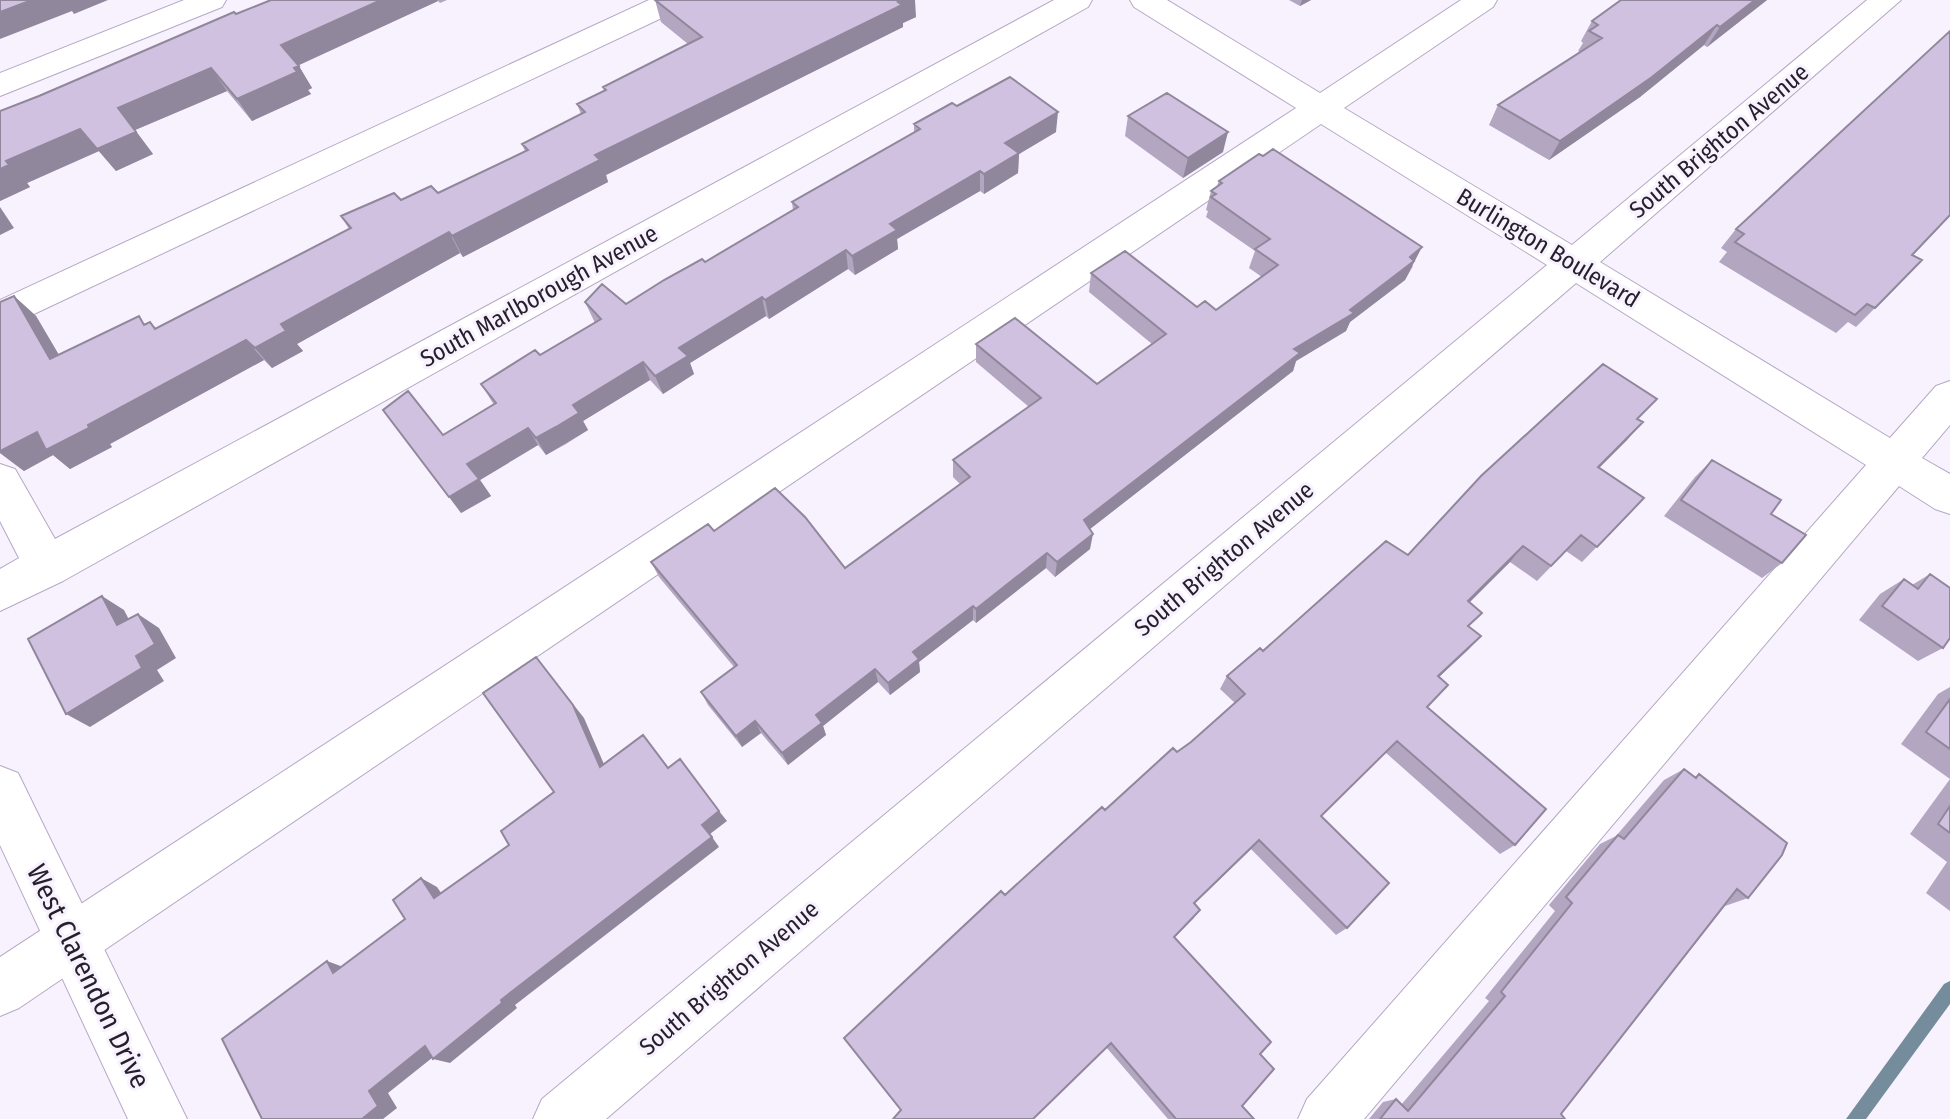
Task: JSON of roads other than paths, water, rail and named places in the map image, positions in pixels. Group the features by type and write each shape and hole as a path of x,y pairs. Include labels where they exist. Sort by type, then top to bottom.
{"street":[{"path":"0,85 211,0"},
{"path":"0,316 674,0"},
{"name":"South Marlborough Avenue","path":"0,591 1077,0"},
{"name":"Burlington Boulevard","path":"1145,0 1950,496"},
{"path":"0,989 1482,0"},
{"name":"South Brighton Avenue","path":"562,1119 1886,0"},
{"path":"1327,1119 1950,397"},
{"path":"0,481 47,567"},
{"name":"West Clarendon Drive","path":"0,790 158,1119"}],"waterway":[{"path":"1855,1119 1950,990"}]}
